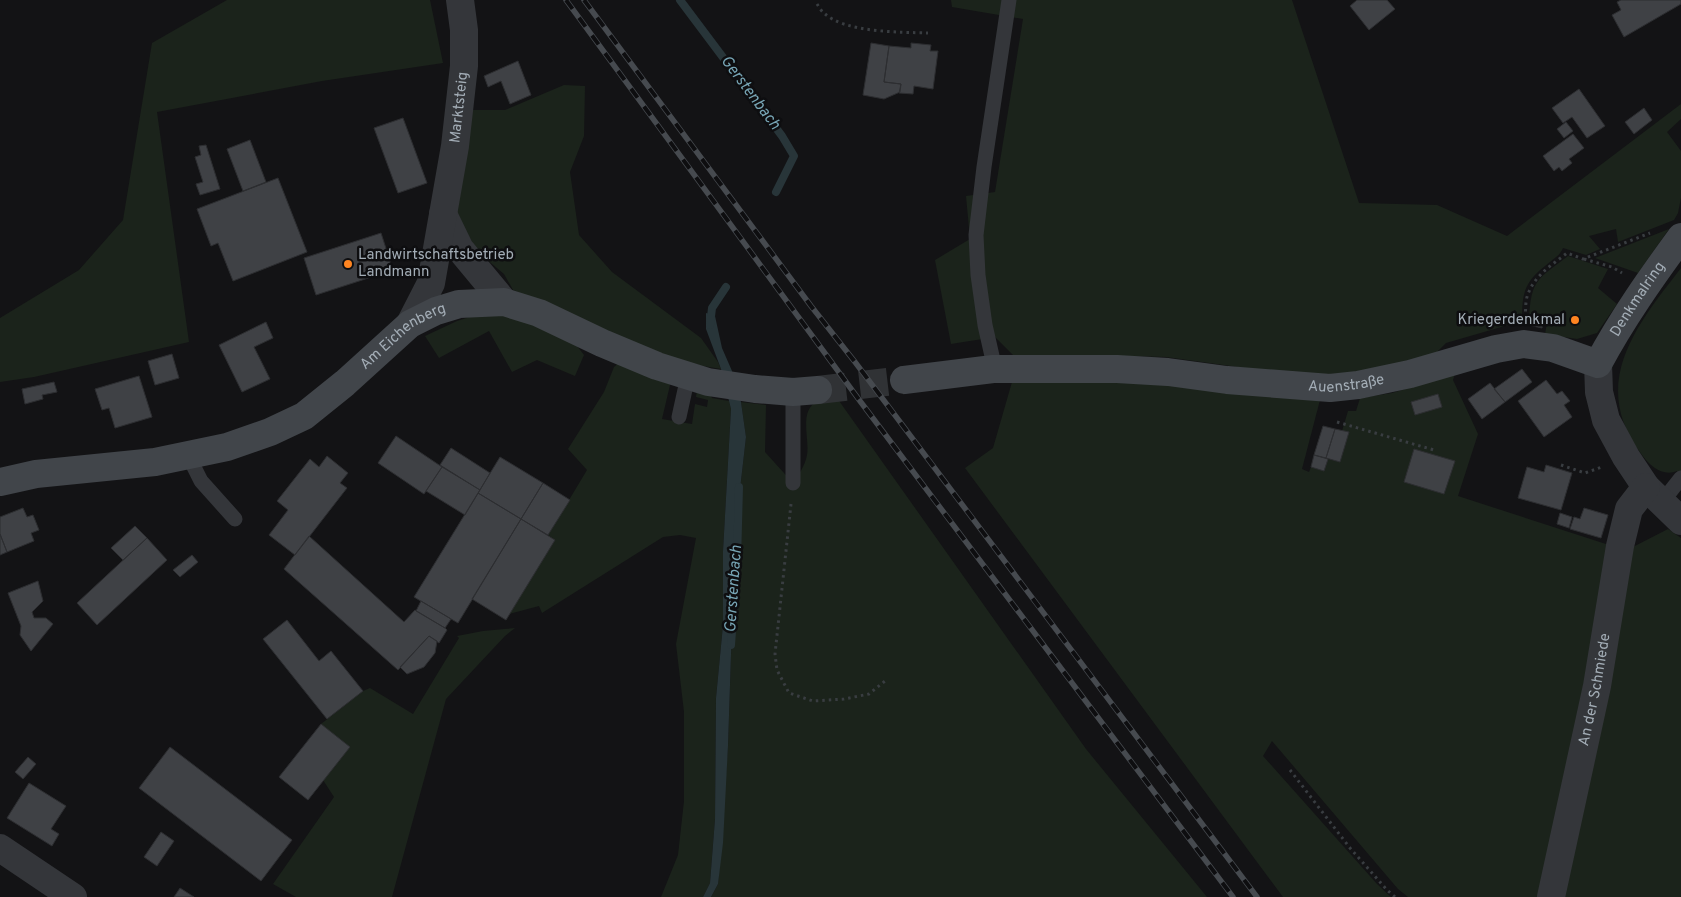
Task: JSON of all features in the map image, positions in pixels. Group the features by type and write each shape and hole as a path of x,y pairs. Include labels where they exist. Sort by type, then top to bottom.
{"street":[{"name":"Marktsteig","path":"410,324 431,283 455,146 464,66 464,30 460,0"},
{"path":"443,214 460,249 504,302"},
{"name":"Denkmalring","path":"1598,364 1614,334 1645,286 1681,237"},
{"name":"Am Eichenberg","path":"0,482 36,474 155,462 227,447 270,432 304,416 345,383 410,324 459,304 504,302 539,312 657,366 698,379 755,390 805,391"},
{"name":"Auenstraße","path":"904,380 993,369 1117,369 1168,372 1228,380 1330,388 1358,385 1410,374 1496,349 1524,344 1553,348 1598,364"},
{"path":"1598,364 1599,392 1606,420 1626,457 1654,494 1681,521"},
{"name":"An der Schmiede","path":"1551,897 1597,686 1620,546 1629,508 1654,494"},
{"path":"0,848 73,897"}],"lane":[{"path":"993,369 978,275 976,234 1009,0"},
{"path":"679,417 698,379"},
{"path":"794,483 805,391"},
{"path":"188,454 201,481 236,519"},
{"path":"1654,494 1681,478"}],"path":[{"path":"817,4 824,13 834,19 860,29 928,34"},
{"path":"1583,259 1652,232"},
{"path":"1526,317 1528,294 1534,281 1567,253 1612,267 1645,286"},
{"path":"1337,422 1434,450"},
{"path":"1561,465 1585,473 1598,470 1626,457"},
{"path":"794,483 775,654 777,670 789,693 813,701 844,699 869,694 885,681"},
{"path":"1290,770 1350,848 1395,897"}],"shaded area":[{"path":"227,0 430,0 443,63 322,81 157,112 189,342 34,377 0,382 0,318 79,270 123,220 152,43"},
{"path":"951,0 1292,0 1359,203 1437,205 1507,236 1681,104 1681,119 1667,132 1681,151 1681,198 1678,213 1674,220 1618,242 1616,229 1589,236 1600,249 1586,255 1563,248 1558,256 1530,281 1524,294 1522,321 1446,343 1436,353 1391,366 1318,378 1166,357 1014,356 995,337 951,344 935,260 970,239 966,196 995,192 1023,19 952,7"},
{"path":"564,85 585,86 584,136 570,172 579,235 612,272 701,338 721,369 657,354 562,310 513,290 504,274 479,253 456,216 465,110 505,110"},
{"path":"1669,229 1638,273 1595,258"},
{"path":"1568,256 1608,269 1598,288 1617,304 1597,333 1577,339 1545,334 1547,323 1529,319 1532,296 1538,281"},
{"path":"1681,268 1681,475 1677,471 1667,473 1657,469 1642,455 1626,429 1619,404 1619,380 1624,357 1635,334 1648,312"},
{"path":"706,313 715,316 722,348 732,371 741,402 746,437 735,533 723,843 718,884 711,897 703,897 710,883 715,819 716,698 723,625 723,551 731,409 721,369 706,329"},
{"path":"476,315 513,316 574,342 584,355 575,376 537,360 512,372 489,331 439,358 425,336 457,321"},
{"path":"620,362 668,379 670,385 662,419 692,424 695,404 707,407 708,400 696,397 697,389 710,394 712,398 729,401 731,409 723,551 723,625 716,698 715,819 710,883 703,897 661,897 678,855 684,801 684,712 676,644 696,538 680,535 663,537 542,613 539,606 509,614 555,540 548,535 587,470 568,449 604,392 614,367"},
{"path":"1455,374 1453,380 1478,434 1458,496 1609,545 1589,670 1541,897 1408,897 1398,889 1272,741 1263,756 1377,884 1391,897 1283,897 965,468 993,448 1012,382 1152,381 1320,400 1302,469 1309,472 1311,467 1324,471 1328,459 1340,462 1348,433 1342,431 1348,411 1356,411 1360,398 1392,393"},
{"path":"837,398 1086,749 1207,897 711,897 718,884 728,746 735,533 746,437 741,402 766,405 765,452 793,483 807,455 806,425 808,411 812,405 820,400"},
{"path":"1668,529 1681,538 1681,897 1562,897 1631,548"},
{"path":"515,628 505,636 446,699 392,897 296,897 273,884 334,797 323,780 321,724 363,691 370,688 413,714 459,638 457,636"}],"building":[{"path":"1357,0 1387,0 1395,9 1369,30 1350,6"},
{"path":"1621,0 1681,0 1681,4 1624,37 1612,15 1621,10 1617,2"},
{"path":"871,43 889,46 884,82 901,84 900,92 884,99 863,95"},
{"path":"911,43 931,45 930,51 938,51 933,89 914,86 913,94 899,93 901,84 884,82 889,46 911,48"},
{"path":"518,61 531,95 510,104 501,81 488,87 484,76"},
{"path":"1579,89 1605,126 1587,138 1572,117 1563,123 1552,108"},
{"path":"1644,108 1652,120 1634,134 1625,122"},
{"path":"403,118 427,183 398,193 374,128"},
{"path":"1566,122 1573,131 1564,138 1557,129"},
{"path":"1573,134 1584,148 1569,159 1572,163 1562,171 1559,167 1554,171 1543,156"},
{"path":"250,140 266,182 243,191 227,149"},
{"path":"206,145 220,189 200,195 196,184 203,182 195,157 201,155 199,146"},
{"path":"278,178 307,252 233,281 218,243 211,246 197,209"},
{"name":"Landwirtschaftsbetrieb Landmann","path":"381,233 393,270 316,295 304,258"},
{"path":"1529,319 1543,322 1542,328 1528,325"},
{"path":"266,322 273,338 254,347 270,379 242,392 219,345"},
{"path":"172,354 179,378 155,385 148,361"},
{"path":"1522,369 1532,382 1505,402 1494,389"},
{"path":"139,376 152,417 115,428 109,408 102,410 95,389"},
{"path":"1546,380 1557,394 1562,391 1570,401 1564,405 1572,417 1544,437 1518,401"},
{"path":"54,382 57,392 42,395 43,399 25,404 22,389"},
{"path":"1490,383 1505,402 1482,419 1468,399"},
{"path":"1438,394 1442,407 1415,415 1411,402"},
{"path":"1323,426 1335,429 1326,458 1314,455"},
{"path":"1335,429 1349,432 1340,462 1326,458"},
{"path":"396,436 442,467 424,494 378,463"},
{"path":"451,448 490,473 480,490 440,465"},
{"path":"1414,449 1455,461 1444,494 1404,482"},
{"path":"1314,455 1328,459 1324,471 1311,467"},
{"path":"327,456 348,473 340,483 347,488 295,555 269,535 288,510 277,501 310,459 319,467"},
{"path":"500,457 543,483 521,519 478,493"},
{"path":"1546,465 1572,473 1561,510 1518,498 1527,467 1544,472"},
{"path":"442,467 480,490 465,515 426,491"},
{"path":"543,483 570,500 548,535 521,519"},
{"path":"478,493 521,519 458,623 414,597"},
{"path":"23,508 27,517 33,515 39,530 31,533 34,541 7,552 0,534 0,517"},
{"path":"1584,508 1608,515 1601,538 1570,529 1574,517 1580,519"},
{"path":"1560,513 1572,517 1569,528 1557,524"},
{"path":"521,519 555,540 506,620 472,599"},
{"path":"135,526 147,538 123,560 111,548"},
{"path":"0,534 7,552 0,555"},
{"path":"309,536 404,622 415,610 445,628 447,630 439,643 429,636 398,670 284,569"},
{"path":"147,538 167,560 97,625 77,603"},
{"path":"192,555 198,562 180,577 173,570"},
{"path":"38,581 43,601 32,612 34,618 46,618 53,624 31,651 20,635 21,626 8,593"},
{"path":"421,601 451,619 445,628 416,611"},
{"path":"287,620 319,661 331,651 363,691 327,719 263,639"},
{"path":"429,636 437,641 435,653 424,667 407,674 400,667"},
{"path":"321,724 350,747 308,800 279,777"},
{"path":"170,747 292,840 261,881 139,788"},
{"path":"28,757 36,764 23,779 15,772"},
{"path":"29,783 66,806 51,829 59,834 52,846 7,818"},
{"path":"161,832 174,841 157,866 144,857"},
{"path":"180,888 194,897 174,897"}],"waterway":[{"name":"Gerstenbach","path":"680,0 782,136 794,156 776,192"},
{"name":"Gerstenbach","path":"710,325 712,308 726,287"},
{"name":"Gerstenbach","path":"731,645 737,561 739,487"}],"tunnel":[{"path":"818,390 904,380"}],"railway":[{"path":"566,0 860,401 1233,897"},
{"path":"584,0 811,306 1257,897"}],"place":[{"name":"Landwirtschaftsbetrieb Landmann","path":"348,264"},
{"name":"Kriegerdenkmal","path":"1575,320"}]}
